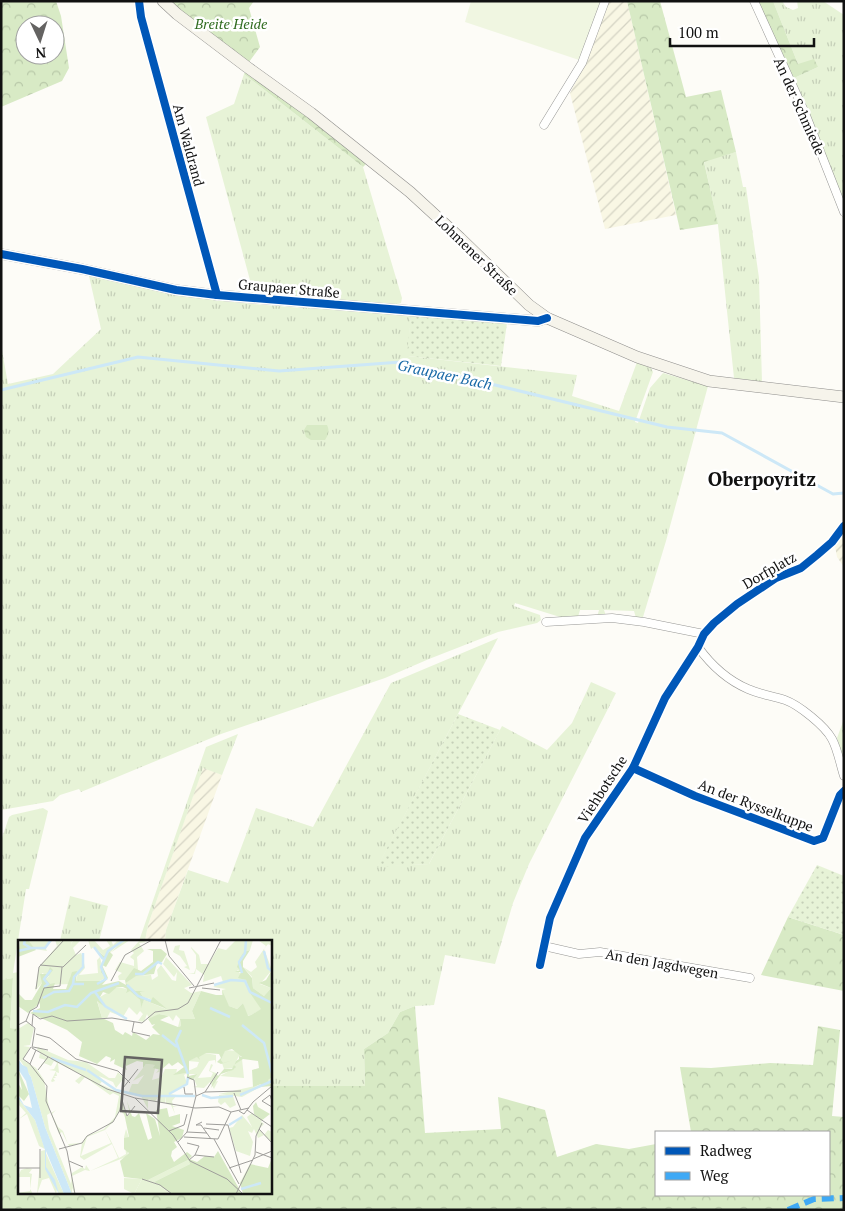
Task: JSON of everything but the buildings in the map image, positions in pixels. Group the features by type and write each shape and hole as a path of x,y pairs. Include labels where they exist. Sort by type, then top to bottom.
{"main road":[{"name":"Lohmener Straße","path":"163,1 177,14 247,67 311,113 410,192 529,306 547,318 637,357 709,381 844,397"}],"street":[{"name":"Am Waldrand","path":"138,1 217,295"},
{"path":"544,125 582,63 605,1"},
{"name":"An der Schmiede","path":"754,1 805,112 844,212"},
{"name":"Graupaer Straße","path":"1,254 176,290 217,295 538,321 547,318"},
{"name":"Dorfplatz","path":"704,634 737,604 776,578 801,568 832,542 844,526"},
{"path":"546,622 612,618 644,622 704,634"},
{"name":"Viehbotsche","path":"540,965 550,918 581,846 633,768 664,698 698,647 704,634"},
{"path":"698,647 724,675 748,690 786,701 800,708 825,730 832,739 844,776"},
{"name":"An der Rysselkuppe","path":"633,768 695,796 814,841 822,838 840,795 844,791"},
{"name":"An den Jagdwegen","path":"544,946 579,954 600,952 750,978"}],"shaded area":[{"path":"609,1 627,1 676,215 605,229 570,93 586,63"},
{"path":"844,535 844,567 837,557 835,546"},
{"path":"203,767 222,775 166,930 165,940 145,940 148,925"}],"green space":[{"path":"1,1 56,1 61,15 15,15 15,65 65,65 65,42 69,68 62,81 1,107"},
{"name":"Breite Heide","path":"170,1 254,1 249,8 260,47 249,62 181,12"},
{"path":"471,1 601,1 579,60 465,22"},
{"path":"627,1 660,1 686,97 721,90 736,152 704,162 718,224 680,230"},
{"path":"756,1 773,1 798,64 814,59 818,67 792,79"},
{"path":"773,1 782,1 786,7 793,10 798,8 797,1 823,1 844,15 844,202 792,79 818,67 798,64"},
{"path":"246,71 368,162 363,167 244,74"},
{"path":"244,74 363,167 402,298 401,303 395,305 254,295 206,117 234,104"},
{"path":"736,152 743,187 746,187 759,278 762,382 734,378 718,225 704,161"},
{"path":"89,276 175,294 234,302 322,309 411,313 408,356 577,375 572,396 619,411 637,362 651,368 653,372 635,422 638,423 650,388 663,373 708,386 666,541 643,617 640,619 636,618 634,611 604,610 606,616 597,617 599,610 580,610 578,617 560,617 515,603 514,606 540,615 541,620 537,623 498,632 385,678 221,734 81,792 79,789 60,795 53,801 1,810 1,345 8,384 53,374 101,329"},
{"path":"411,313 507,323 501,366 407,356"},
{"path":"307,425 327,425 328,433 325,440 311,440 306,437 304,430"},
{"path":"498,638 378,866 429,864 502,726 547,750 572,723 591,682 616,693 529,864 513,903 495,964 445,955 434,1005 415,1006 400,1012 388,1033 364,1049 365,1086 271,1086 271,940 165,940 166,930 188,870 228,883 256,808 313,827 391,683"},
{"path":"458,714 500,730 429,864 377,867"},
{"path":"844,719 844,762 837,738"},
{"path":"238,734 222,775 203,768 148,925 145,940 139,940 206,747"},
{"path":"43,808 48,811 29,889 26,889 13,973 18,972 18,1029 10,1028 13,978 1,980 1,841 9,817"},
{"path":"817,865 844,876 844,935 788,917"},
{"path":"70,896 108,906 99,940 60,940"},
{"path":"788,917 844,935 844,991 761,975"},
{"path":"13,978 10,1028 18,1029 18,1194 271,1194 271,1086 365,1086 364,1049 388,1033 400,1012 415,1006 425,1133 501,1129 498,1097 545,1110 557,1157 596,1144 629,1149 655,1144 655,1196 830,1196 830,1131 691,1131 680,1067 711,1068 770,1063 813,1065 818,1026 840,1030 832,1116 844,1117 844,1210 1,1210 1,980"}],"waterway":[{"name":"Graupaer Bach","path":"1,390 138,357 279,371 401,362 667,427 722,433 833,494 844,493"}],"marked path":[{"path":"788,1210 814,1199 844,1198"}],"cycle path":[{"path":"139,1 141,17 217,295"},
{"path":"1,254 82,269 176,290 217,295 538,321 547,318"},
{"path":"540,965 550,918 585,838 633,768 665,698 698,647 704,634 737,604 776,578 801,568 832,542 844,526"},
{"path":"633,768 695,796 814,841 823,838 840,795 844,791"}],"district":[{"name":"Oberpoyritz","path":"762,478"}]}
